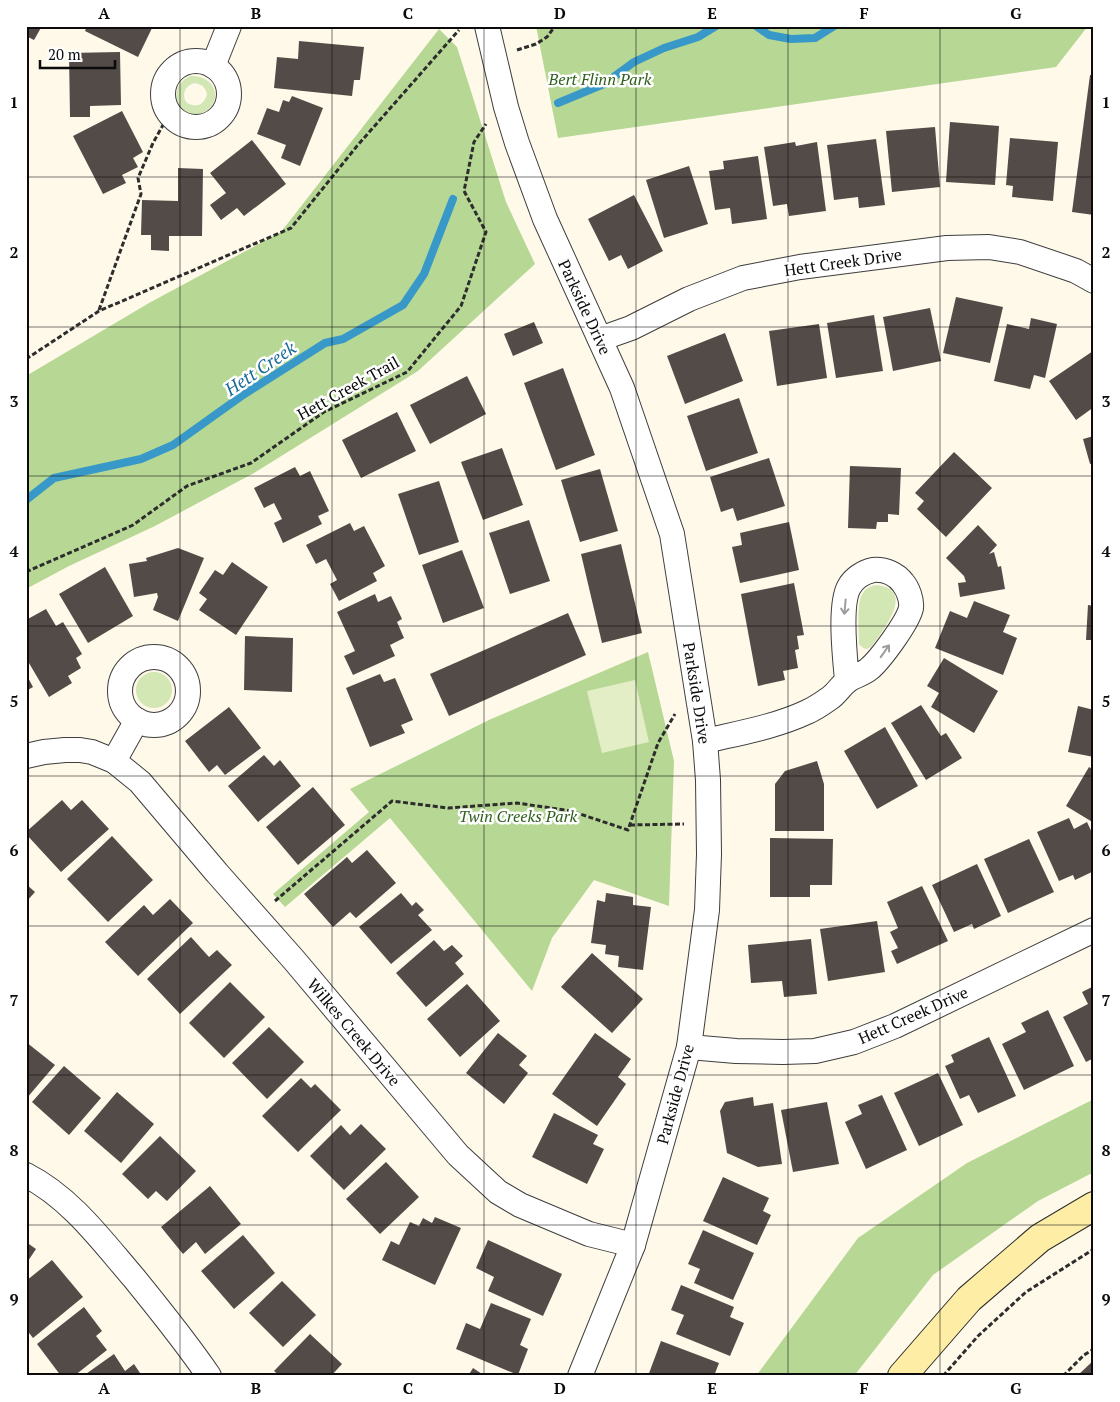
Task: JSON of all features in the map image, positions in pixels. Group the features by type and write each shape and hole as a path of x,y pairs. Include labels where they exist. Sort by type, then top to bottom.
{"main road":[{"path":"902,1376 969,1299 1040,1238 1094,1206"}],"street":[{"path":"214,66 229,26"},
{"name":"Parkside Drive","path":"487,26 506,107 517,143 545,219 622,388 672,534 705,741 708,780 707,900 690,1047 633,1245 580,1376"},
{"name":"Hett Creek Drive","path":"600,339 631,328 689,299 743,278 800,267 947,248 989,248 1020,252 1076,271 1094,281"},
{"path":"705,741 756,729 808,712 830,698 847,680"},
{"path":"114,761 137,720"},
{"name":"Wilkes Creek Drive","path":"26,756 44,752 80,750 92,752 114,761 140,782 294,960 458,1155 476,1173 498,1192 520,1205 589,1234 633,1245"},
{"name":"Hett Creek Drive","path":"690,1047 783,1052 815,1051 854,1042 895,1026 1094,930"},
{"path":"26,1175 54,1194 99,1236 178,1332 209,1376"}],"path":[{"path":"517,50 547,38 555,26"},
{"path":"26,359 99,311 291,228 357,146 459,30"},
{"name":"Hett Creek Trail","path":"26,572 133,525 187,486 251,464 324,412 407,372 461,306 486,232 464,191 474,142 487,121"},
{"path":"99,311 141,194 138,178 163,125"},
{"path":"270,905 392,801 448,808 517,804 571,811 628,830 658,743 675,714"},
{"path":"629,825 684,824"},
{"path":"943,1376 978,1336 1026,1292 1094,1249"},
{"path":"1062,1376 1094,1349"}],"green space":[{"name":"Bert Flinn Park","path":"536,26 1088,26 1056,67 558,138"},
{"path":"439,29 457,47 506,202 535,264 418,371 254,473 155,526 69,566 26,589 26,376 149,303 281,232"},
{"path":"190,76 200,77 208,81 214,88 215,98 213,104 206,111 198,114 190,114 183,110 177,97 177,89","holes":["197,83 205,89 206,98 200,105 187,103 184,97 185,91 188,86"]},
{"path":"876,585 888,588 894,594 896,602 889,621 872,646 865,649 859,644 859,603 864,591"},
{"name":"Twin Creeks Park","path":"648,652 674,761 669,906 594,880 552,938 532,991 390,818 285,907 273,894 369,812 350,789 491,719"},
{"path":"154,672 161,673 167,677 171,683 171,697 167,703 161,707 154,708 147,707 141,703 137,697 136,690 137,683 141,677 147,673"},
{"path":"635,680 649,742 602,753 587,691"},
{"path":"1094,1099 1094,1172 1038,1201 933,1275 854,1376 756,1376 858,1238 967,1163"}],"building":[{"path":"26,26 42,26 34,40 26,36"},
{"path":"87,26 153,26 138,57 85,31"},
{"path":"299,41 364,47 360,80 354,80 352,96 274,88 277,57 298,59"},
{"path":"120,52 121,105 90,106 90,117 70,117 69,53"},
{"path":"1090,75 1094,75 1094,215 1072,212"},
{"path":"292,96 323,108 300,166 281,158 286,145 257,134 267,108 279,112 283,100 289,102"},
{"path":"122,111 143,152 133,158 138,167 122,175 126,183 103,194 73,136"},
{"path":"950,122 999,126 995,185 946,182"},
{"path":"935,127 940,187 892,192 886,131"},
{"path":"1010,138 1058,142 1053,201 1012,197 1013,186 1006,185"},
{"path":"876,139 885,205 859,208 858,197 834,200 827,145"},
{"path":"252,140 286,184 244,216 237,208 221,220 210,205 226,193 210,173"},
{"path":"795,142 796,146 817,142 826,211 789,216 787,204 773,206 764,147"},
{"path":"758,156 767,219 732,224 730,208 715,210 709,171 724,169 723,161"},
{"path":"689,166 708,224 664,238 646,180"},
{"path":"178,168 203,169 202,236 169,236 169,251 151,250 151,235 141,235 142,200 178,201"},
{"path":"634,195 663,251 628,269 621,255 609,261 588,219"},
{"path":"956,297 1003,307 990,363 943,353"},
{"path":"930,308 941,361 893,371 883,317"},
{"path":"874,315 883,371 836,378 827,323"},
{"path":"1031,318 1057,324 1045,378 1034,375 1030,389 994,381 1007,324 1029,329"},
{"path":"534,322 543,343 513,356 504,334"},
{"path":"819,324 827,378 777,386 769,331"},
{"path":"725,333 743,381 685,404 667,356"},
{"path":"1093,351 1094,407 1076,420 1049,381"},
{"path":"563,368 595,455 556,470 524,383"},
{"path":"467,376 486,414 430,444 410,405"},
{"path":"739,398 758,453 706,471 687,416"},
{"path":"397,412 416,451 361,478 342,440"},
{"path":"1094,436 1094,463 1090,464 1083,439"},
{"path":"502,448 523,505 483,520 461,462"},
{"path":"954,452 992,488 946,537 917,509 924,501 915,493"},
{"path":"769,458 785,506 737,521 733,508 721,512 710,477"},
{"path":"850,466 901,468 899,515 888,514 888,522 877,522 876,529 848,528"},
{"path":"295,467 300,476 310,471 329,511 318,516 322,524 283,543 274,523 282,519 274,503 264,508 254,488"},
{"path":"600,469 618,531 580,542 561,480"},
{"path":"439,481 459,542 419,555 398,494"},
{"path":"529,520 550,581 510,594 489,533"},
{"path":"789,522 799,570 740,583 732,547 742,545 740,533"},
{"path":"350,523 354,531 364,526 385,566 373,573 377,581 339,601 330,584 337,580 326,559 316,564 306,545"},
{"path":"978,525 997,545 989,554 994,552 998,567 1001,566 1005,589 960,597 958,583 966,582 964,576 946,558"},
{"path":"621,544 642,633 602,643 581,554"},
{"path":"178,548 204,558 178,621 153,610 158,597 157,593 134,597 129,564 147,561 146,558"},
{"path":"462,550 484,608 443,623 422,565"},
{"path":"232,562 268,587 236,635 199,610 207,599 199,593 215,570 223,575"},
{"path":"105,567 133,616 88,643 59,594"},
{"path":"794,583 804,635 797,636 799,649 795,650 798,668 783,671 785,680 758,686 741,594"},
{"path":"375,594 378,602 391,596 402,619 397,622 404,638 390,645 395,656 353,675 344,656 355,651 337,612"},
{"path":"974,601 1010,615 1003,632 1017,638 1003,675 935,648 950,611 967,618"},
{"path":"1088,605 1094,606 1094,640 1086,640"},
{"path":"46,609 56,626 63,622 82,654 76,658 81,668 68,676 72,683 49,697 26,658 26,620"},
{"path":"568,613 586,655 449,716 430,674"},
{"path":"245,636 293,638 292,692 244,690"},
{"path":"944,658 998,691 974,733 931,707 939,693 927,686"},
{"path":"26,674 33,687 26,691"},
{"path":"380,674 384,682 395,678 413,720 401,725 405,733 370,747 346,688"},
{"path":"921,705 941,736 946,733 962,758 926,780 891,723"},
{"path":"1078,706 1094,710 1094,757 1068,752"},
{"path":"229,707 261,748 225,775 217,765 209,772 185,741"},
{"path":"885,727 918,786 877,809 844,751"},
{"path":"264,755 274,766 280,760 301,786 258,822 228,786"},
{"path":"817,761 824,784 824,831 775,831 775,784 785,771"},
{"path":"1089,767 1094,770 1094,823 1066,806"},
{"path":"313,787 345,825 298,865 266,827"},
{"path":"62,800 71,810 82,800 109,829 61,872 26,832"},
{"path":"1069,818 1074,829 1087,822 1094,837 1094,871 1075,880 1073,875 1059,881 1037,832"},
{"path":"112,836 153,880 108,922 67,879"},
{"path":"770,838 833,839 832,885 810,885 810,897 770,897"},
{"path":"1029,839 1054,892 1008,913 984,859"},
{"path":"367,850 396,883 356,918 350,912 333,927 304,894 347,857 352,863"},
{"path":"977,864 1001,916 974,929 972,924 954,932 932,885"},
{"path":"26,884 35,892 26,902"},
{"path":"922,886 948,941 897,964 891,951 898,948 890,932 898,928 887,902"},
{"path":"401,893 412,906 416,902 424,910 418,915 432,930 391,964 359,927"},
{"path":"606,893 633,897 633,905 651,907 643,970 618,967 619,956 605,954 606,945 591,943 597,900 605,902"},
{"path":"170,899 193,923 138,976 105,942 144,905 153,915"},
{"path":"877,921 885,972 828,981 820,929"},
{"path":"191,937 209,957 217,950 232,965 180,1014 147,979"},
{"path":"811,939 817,994 784,997 782,981 751,983 748,945"},
{"path":"434,940 444,951 452,945 463,956 455,963 464,974 426,1007 396,973"},
{"path":"592,953 643,999 612,1033 561,987"},
{"path":"230,982 265,1017 224,1058 189,1023"},
{"path":"467,984 500,1021 460,1057 427,1019"},
{"path":"1094,986 1094,1058 1086,1062 1063,1017 1088,1004 1082,992"},
{"path":"1048,1010 1074,1066 1024,1090 1002,1044 1026,1032 1021,1023"},
{"path":"269,1027 304,1062 267,1099 232,1063"},
{"path":"498,1033 527,1056 519,1065 528,1073 504,1104 466,1073"},
{"path":"595,1033 631,1059 618,1077 626,1084 597,1126 552,1094"},
{"path":"989,1037 1016,1096 978,1113 969,1095 960,1099 945,1066 954,1062 951,1055"},
{"path":"26,1042 55,1065 26,1099"},
{"path":"64,1066 101,1098 69,1135 32,1102"},
{"path":"938,1073 963,1125 919,1146 894,1093"},
{"path":"301,1078 311,1088 315,1084 341,1110 298,1152 262,1116"},
{"path":"117,1092 154,1124 121,1163 84,1131"},
{"path":"882,1095 907,1150 866,1169 845,1122 862,1114 858,1105"},
{"path":"753,1097 754,1106 773,1103 782,1164 758,1167 727,1153 720,1111 725,1102"},
{"path":"827,1102 839,1164 793,1172 781,1110"},
{"path":"554,1113 598,1135 593,1144 604,1149 587,1184 532,1157"},
{"path":"361,1124 386,1149 344,1190 310,1156 341,1125 350,1135"},
{"path":"160,1136 196,1171 167,1201 156,1191 148,1199 122,1174"},
{"path":"386,1162 419,1197 380,1234 346,1199"},
{"path":"723,1177 769,1198 763,1211 771,1215 757,1245 703,1221"},
{"path":"210,1186 241,1224 205,1254 196,1242 183,1254 161,1227"},
{"path":"435,1217 461,1228 435,1285 382,1260 391,1241 399,1245 410,1222 419,1226 423,1218 432,1223"},
{"path":"703,1230 754,1253 733,1300 694,1283 700,1269 688,1264"},
{"path":"243,1235 275,1273 234,1309 201,1271"},
{"path":"488,1240 562,1274 543,1316 488,1291 494,1277 476,1268"},
{"path":"26,1242 36,1249 26,1264"},
{"path":"52,1260 83,1297 33,1338 26,1329 26,1281"},
{"path":"282,1281 316,1315 283,1347 249,1313"},
{"path":"681,1285 734,1307 730,1317 744,1323 730,1356 676,1334 684,1315 671,1310"},
{"path":"491,1303 531,1319 520,1345 528,1349 518,1375 456,1349 466,1323 480,1329"},
{"path":"84,1307 102,1331 96,1336 107,1350 74,1376 61,1376 37,1344"},
{"path":"310,1334 342,1364 331,1376 280,1376 274,1371"},
{"path":"661,1341 719,1363 714,1376 648,1376"},
{"path":"114,1354 125,1371 134,1364 142,1376 83,1376"},
{"path":"1094,1360 1094,1376 1077,1376"},
{"path":"473,1368 485,1376 468,1376"}],"waterway":[{"name":"Hett Creek","path":"558,103 604,84 634,62 664,48 698,37 716,26"},
{"name":"Hett Creek","path":"756,26 769,35 791,39 815,38 834,26"},
{"name":"Hett Creek","path":"26,500 54,478 141,459 173,445 243,395 325,343 343,339 403,305 424,274 453,199"}]}
